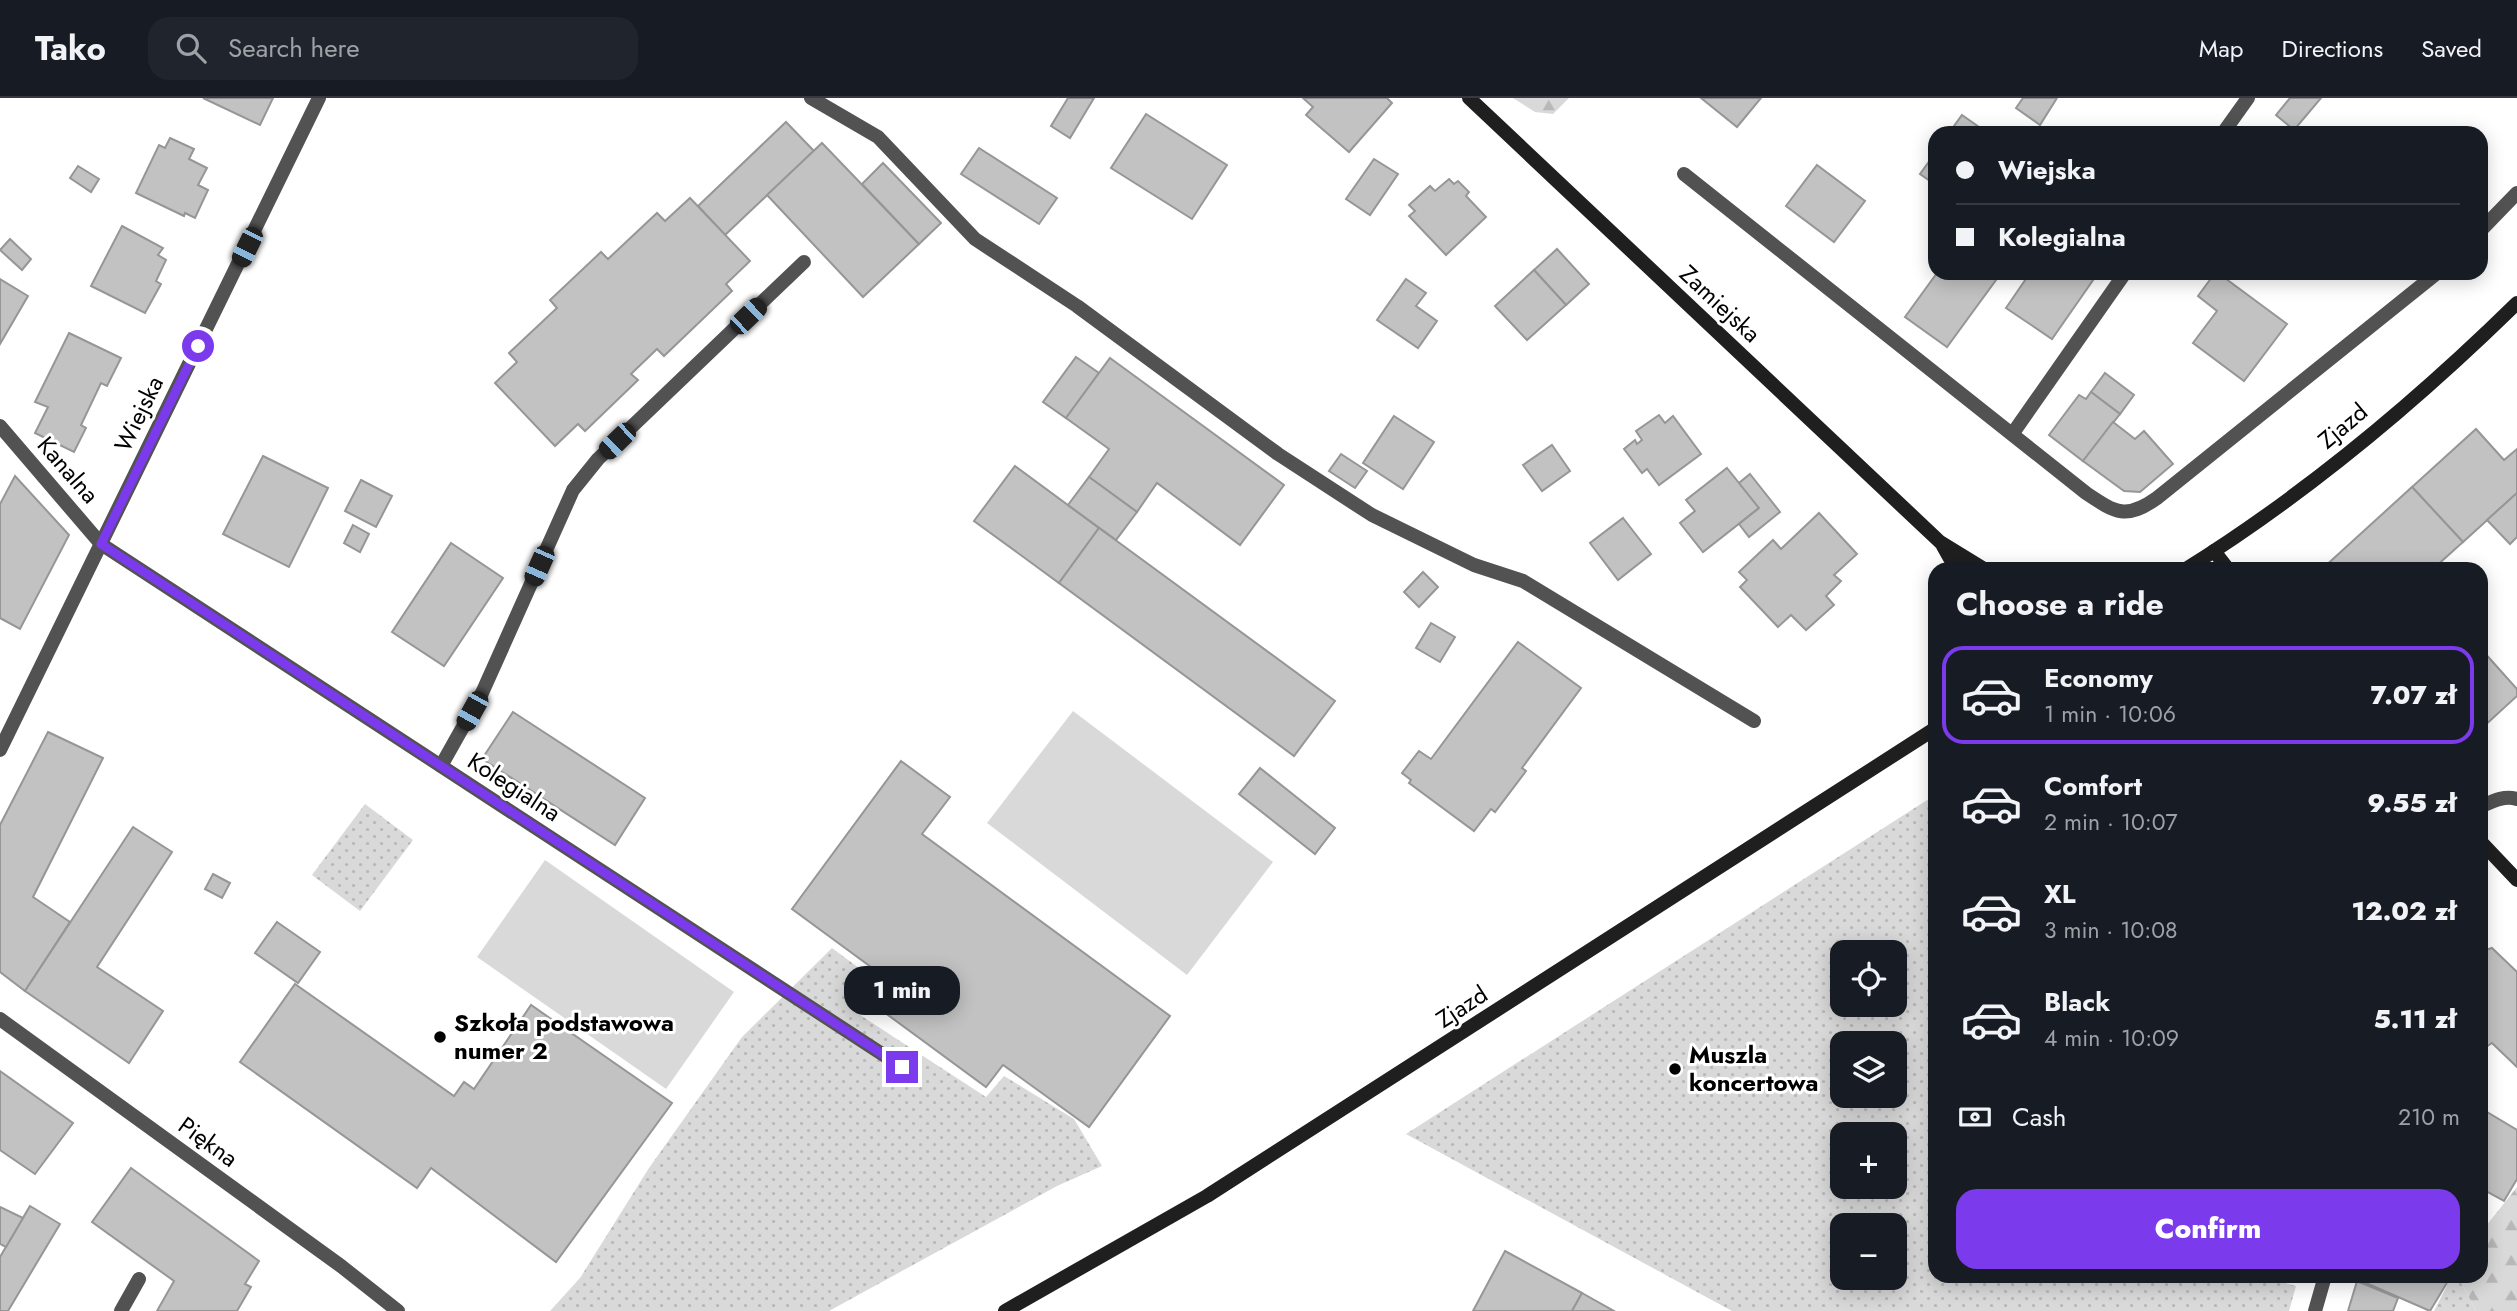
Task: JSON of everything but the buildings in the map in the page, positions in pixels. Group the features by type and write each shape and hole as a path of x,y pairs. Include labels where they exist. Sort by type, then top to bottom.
{"main road":[{"name":"Zamiejska","path":"1469,98 1940,542 1972,562"},
{"name":"Zjazd","path":"2197,562 2326,470 2465,354 2517,303"},
{"name":"Zamiejska","path":"1940,542 1952,562"},
{"path":"2214,551 2223,562"},
{"name":"Zjazd","path":"1005,1311 1207,1196 1928,733"},
{"path":"2488,849 2517,880"}],"street":[{"name":"Wiejska","path":"0,750 319,98"},
{"path":"811,98 878,137 975,239 1077,306 1278,454 1372,515 1474,565 1523,581 1754,721"},
{"path":"2228,126 2248,98"},
{"path":"1684,174 2086,493 2110,509 2123,513 2141,509 2428,280"},
{"path":"2488,223 2517,193"},
{"path":"441,766 482,693 573,490 598,459 804,262"},
{"path":"2013,433 2120,280"},
{"name":"Kanalna","path":"0,426 101,544"},
{"name":"Kolegialna","path":"101,544 902,1067"},
{"path":"2488,803 2497,799 2517,799"},
{"name":"Piękna","path":"0,1018 341,1266 390,1309"},
{"path":"121,1311 139,1279"},
{"path":"2315,1311 2323,1283"}],"green space":[{"path":"1513,98 1569,98 1553,114 1535,112"},
{"path":"1073,711 1273,862 1187,975 987,823"},
{"name":"Muszla koncertowa","path":"1928,799 1928,1283 2285,1283 2296,1286 2289,1311 1732,1311 1406,1134"},
{"path":"365,804 413,840 360,911 312,875"},
{"path":"545,860 734,992 666,1089 477,957"},
{"path":"832,948 867,974 846,996 857,1013 986,1097 1004,1076 1074,1119 1102,1166 1057,1186 829,1311 550,1311 580,1278 649,1168 742,1037"},
{"path":"2517,1187 2517,1311 2476,1311 2462,1283 2488,1283 2488,1223"},
{"path":"2448,1283 2462,1283 2476,1311 2434,1311"}],"place":[{"name":"Szkoła podstawowa numer 2","path":"440,1037"},
{"name":"Muszla koncertowa","path":"1675,1069"}],"route":[{"path":"198,346 101,544 902,1067"}]}
